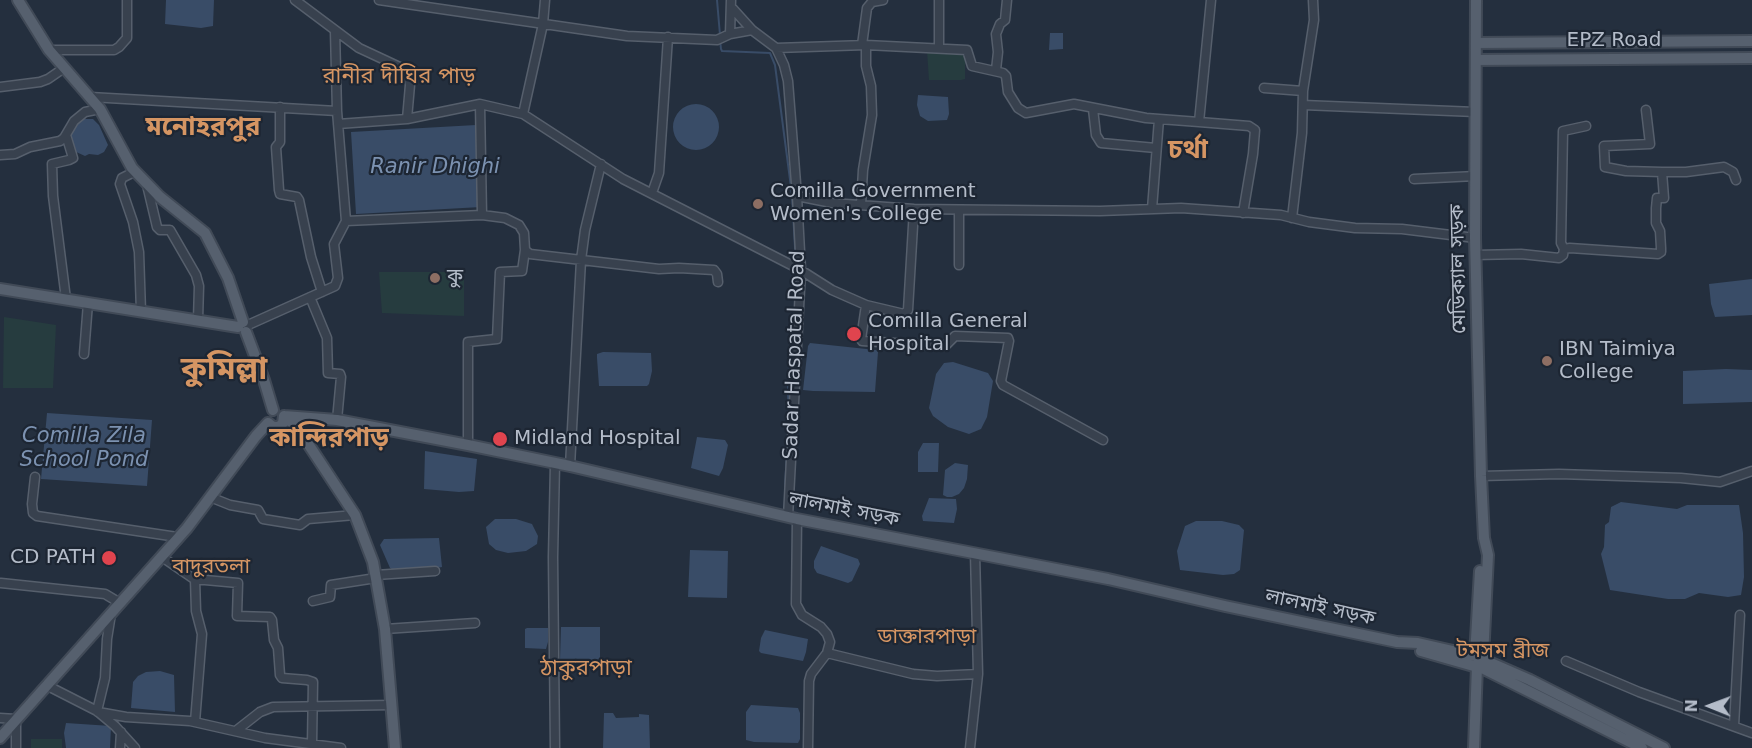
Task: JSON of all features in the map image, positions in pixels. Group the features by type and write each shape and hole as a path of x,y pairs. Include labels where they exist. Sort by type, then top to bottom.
{"main road":[{"path":"18,0 49,50 100,109 135,172 160,197 205,233 228,278 273,410"},
{"name":"মেডিক্যাল সড়ক","path":"1476,0 1475,238 1481,476 1484,538 1488,555 1482,607 1480,662"},
{"name":"EPZ Road","path":"1476,43 1752,41"},
{"name":"EPZ Road","path":"1476,60 1752,58"},
{"path":"0,289 244,326"},
{"path":"284,417 279,427 273,427 268,423 267,414 273,410 280,410 284,417 297,427 355,514 374,562 385,628 395,748"},
{"name":"লালমাই সড়ক","path":"284,417 337,420 468,445 570,466 792,518 1108,579 1397,642 1415,650 1480,662 1643,745 1664,748"},
{"path":"0,738 162,556 256,435 268,423"},
{"path":"1474,748 1480,662"},
{"path":"1480,662 1481,748"}],"street":[{"path":"49,50 114,50 119,47 127,38 127,0"},
{"path":"295,0 359,48 404,69 408,74 410,86 407,119"},
{"path":"379,0 627,36 724,37 752,30"},
{"path":"523,114 543,24 545,0"},
{"path":"861,205 863,170 872,116 871,86 864,45 867,8 872,2 883,0"},
{"path":"939,0 939,47"},
{"path":"996,70 998,52 996,34 1000,24 1005,20 1007,0"},
{"path":"1199,122 1211,0"},
{"path":"1292,218 1303,91 1314,20 1313,0"},
{"path":"732,5 752,30 776,48 864,45 967,50 972,66 996,70 1006,76 1008,92 1018,108 1026,113 1068,104 1159,119 1249,126 1255,130 1243,213"},
{"path":"724,37 732,5"},
{"path":"244,326 335,286 338,282 334,244 346,221 337,111 336,31"},
{"path":"652,194 658,173 668,37"},
{"name":"Sadar Haspatal Road","path":"776,48 788,81 797,196 792,518 796,604 802,615 821,627 826,634 830,642 827,653"},
{"path":"0,87 40,82 64,68"},
{"path":"1264,88 1303,91"},
{"path":"90,97 337,111"},
{"path":"480,104 482,214"},
{"path":"338,124 407,119 480,104 523,114 623,179 797,268 832,290 866,305 904,314 908,310 914,209"},
{"path":"1303,105 1476,112"},
{"path":"280,107 280,142 276,147 279,190 280,194 297,197 299,200 311,257 322,292"},
{"path":"0,155 15,154 30,147 60,141 74,121 85,112 100,109"},
{"path":"1093,109 1096,135 1101,143 1156,148"},
{"path":"1646,110 1650,144 1604,147 1605,167 1626,171 1662,172 1686,172 1724,167 1733,172 1736,180"},
{"path":"1152,209 1159,119"},
{"path":"1476,255 1521,254 1559,258 1563,255 1564,249 1561,243 1563,131 1586,126"},
{"path":"66,135 73,158 52,164 53,196 66,299"},
{"path":"570,466 580,260 601,164"},
{"path":"135,172 122,178 120,184 133,222 139,252 141,312"},
{"path":"1564,249 1646,254 1661,252 1660,231 1656,223 1656,215 1657,198 1664,198 1662,172"},
{"path":"1414,179 1476,176"},
{"path":"147,184 157,227 160,230 170,230 196,275 199,286 198,320"},
{"path":"797,196 832,204 914,209 1100,211 1182,208 1281,215 1355,228 1402,229 1475,238"},
{"path":"959,210 959,265"},
{"path":"346,221 482,214 504,218 519,225 524,233 525,250 522,271 500,272 497,339 468,342 468,445"},
{"path":"525,250 530,254 658,269 714,270 718,282"},
{"path":"310,297 327,338 328,373 340,374 337,420"},
{"path":"84,354 88,303"},
{"path":"866,305 862,341 945,346 955,336 1008,338 1003,385 1103,440"},
{"path":"555,464 555,748"},
{"path":"1481,476 1558,474 1681,478 1720,482 1752,471"},
{"path":"35,477 32,504 33,513 37,516 177,537"},
{"path":"210,497 230,505 258,510 262,519 300,525 308,519 355,514"},
{"path":"970,748 978,674 975,554"},
{"path":"162,556 195,579 237,582 239,584 237,616 270,617 274,640 278,648 280,675 282,678 313,682 312,744"},
{"path":"313,600 330,597 331,585 376,577 435,571"},
{"path":"195,579 196,611 202,634 195,722"},
{"path":"2,584 105,594 120,603"},
{"path":"98,712 105,678 107,639 112,613"},
{"path":"1734,726 1740,615"},
{"path":"385,628 475,623"},
{"path":"808,748 809,681 811,674 827,653 913,674 938,676 978,674"},
{"path":"1566,661 1640,692 1752,733"},
{"path":"46,685 98,712 135,748"},
{"path":"237,730 273,706 392,705"},
{"path":"98,712 126,717 195,722 265,738 341,748"},
{"path":"0,718 16,719 16,748"},
{"path":"120,748 121,732"}],"green space":[{"path":"927,50 962,54 965,58 965,79 929,80"},
{"path":"379,272 464,272 464,316 382,313"},
{"path":"4,317 56,325 53,388 3,388"},
{"path":"31,739 62,739 62,748 31,748"}],"water":[{"path":"166,0 214,0 213,26 201,28 165,24"},
{"path":"1050,33 1063,33 1063,49 1049,50"},
{"path":"918,95 948,97 947,120 928,121 920,116 917,105"},
{"path":"696,104 712,111 719,127 712,143 696,150 680,143 673,127 680,111"},
{"path":"82,119 93,119 99,125 108,145 104,152 85,156 74,151 70,139 71,131 73,125"},
{"name":"Ranir Dhighi","path":"476,125 481,207 356,214 351,132"},
{"path":"1752,279 1752,315 1715,317 1709,284"},
{"path":"810,343 876,350 878,352 875,392 803,390"},
{"path":"603,352 651,353 652,371 649,384 647,386 599,386 597,354"},
{"path":"953,362 988,373 993,381 987,417 981,429 969,434 948,427 933,416 929,408 936,374 944,363"},
{"path":"1752,370 1752,402 1683,404 1683,371"},
{"name":"Comilla Zila School Pond","path":"47,413 152,420 147,486 41,479"},
{"path":"697,437 725,440 728,445 719,476 691,468"},
{"path":"923,443 939,443 938,472 918,472 918,452"},
{"path":"425,451 477,459 474,491 424,489"},
{"path":"955,463 968,465 967,479 959,494 947,497 943,495 945,470"},
{"path":"929,498 956,499 957,509 954,523 923,521 922,516"},
{"path":"1621,502 1677,509 1687,505 1739,505 1743,533 1744,577 1741,595 1728,597 1699,593 1685,599 1668,599 1610,590 1601,554 1604,547 1605,525 1609,522 1611,507"},
{"path":"495,519 516,519 532,524 538,536 537,544 526,551 508,553 496,550 489,544 486,527"},
{"path":"1196,521 1222,521 1239,525 1244,530 1240,570 1234,574 1223,575 1180,570 1177,551 1185,526"},
{"path":"439,538 442,567 436,568 393,570 380,545 384,539"},
{"path":"821,546 858,559 860,564 852,581 848,583 817,573 814,561"},
{"path":"690,550 728,551 727,598 688,597"},
{"path":"561,627 600,627 599,662 560,660"},
{"path":"548,628 546,649 525,648 525,629"},
{"path":"765,630 808,639 803,661 761,653 759,651 761,638"},
{"path":"160,671 174,675 175,712 131,708 133,682 146,672"},
{"path":"751,705 798,708 800,739 798,743 746,740 746,712"},
{"path":"604,713 613,713 616,718 639,717 639,714 649,715 650,748 603,748"},
{"path":"66,723 111,726 110,748 66,748 64,733"}],"waterway":[{"path":"717,0 720,35"},
{"path":"720,40 722,51 770,53 775,65 792,195 796,265"},
{"path":"796,271 796,289"},
{"path":"789,424 788,389 794,319"},
{"path":"785,487 788,433"}],"place":[{"name":"Comilla Government Women's College","path":"758,204"},
{"name":"কু","path":"435,278"},
{"name":"Comilla General Hospital","path":"854,334"},
{"name":"IBN Taimiya College","path":"1547,361"},
{"name":"Midland Hospital","path":"500,439"},
{"name":"CD PATH","path":"109,558"}],"district":[{"name":"রানীর দীঘির পাড়","path":"399,77"},
{"name":"মনোহরপুর","path":"203,128"},
{"name":"চর্থা","path":"1188,151"},
{"name":"কুমিল্লা","path":"224,371"},
{"name":"কান্দিরপাড়","path":"329,439"},
{"name":"বাদুরতলা","path":"211,568"},
{"name":"ডাক্তারপাড়া","path":"927,638"},
{"name":"টমসম ব্রীজ","path":"1503,652"},
{"name":"ঠাকুরপাড়া","path":"586,669"}]}
